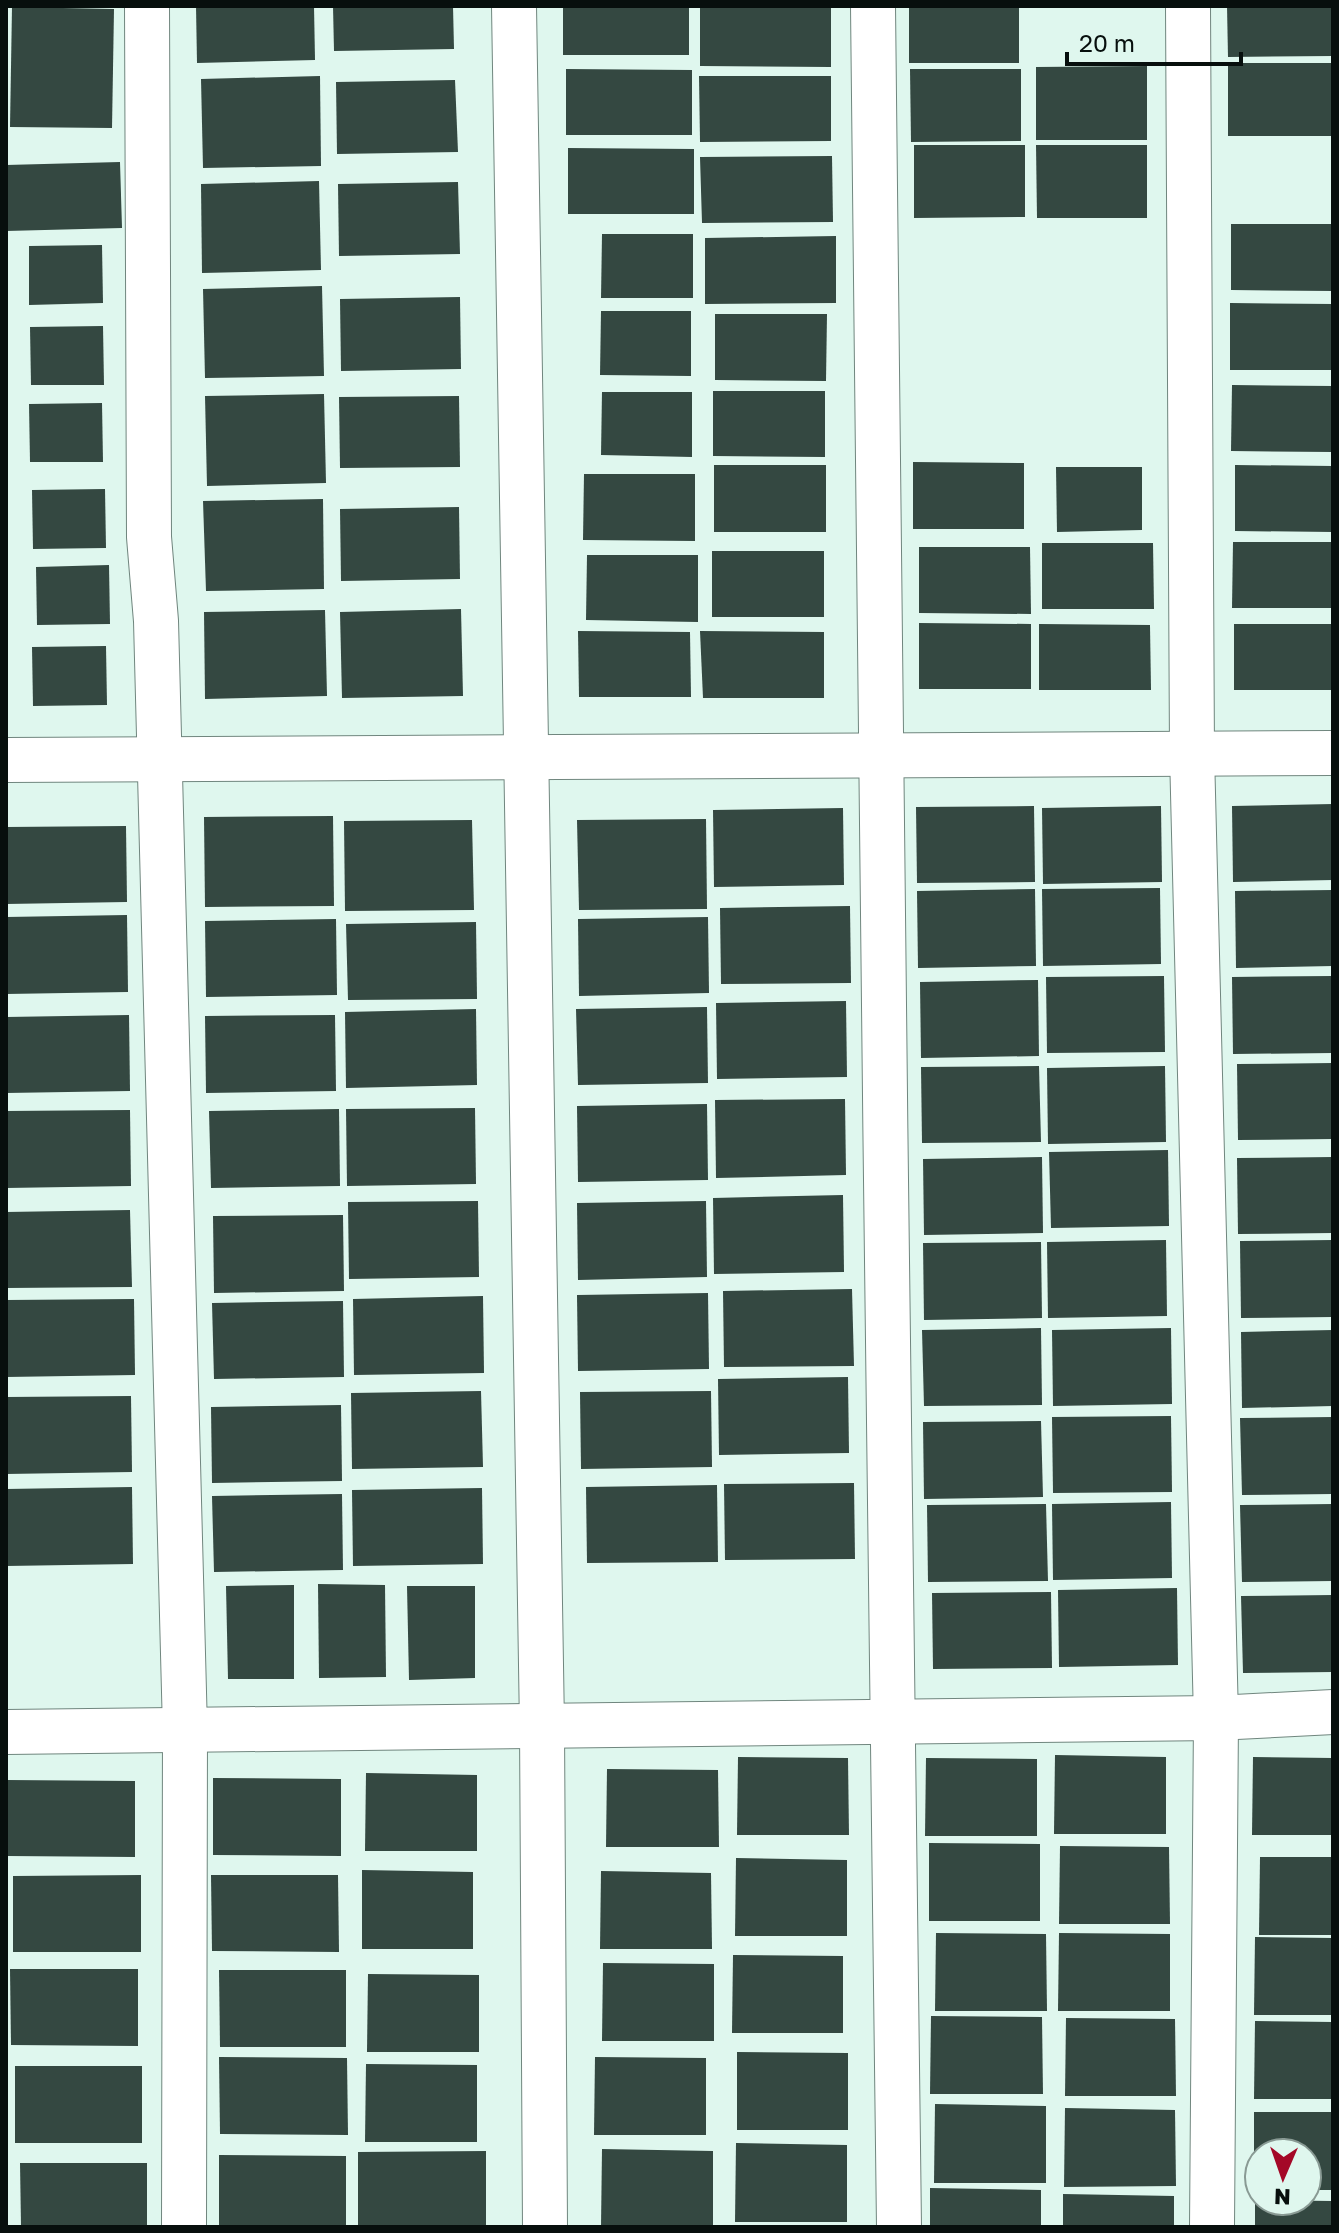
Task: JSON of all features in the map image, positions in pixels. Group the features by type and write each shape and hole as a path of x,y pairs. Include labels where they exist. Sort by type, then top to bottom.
{"street":[{"path":"147,6 149,537 156,621 185,1730 184,2227"},
{"path":"514,6 542,1726 545,2227"},
{"path":"873,6 884,755 890,1719 899,2227"},
{"path":"1188,6 1192,753 1216,1718 1212,2227"},
{"path":"6,760 1333,753"},
{"path":"6,1732 890,1719 1216,1718 1333,1712"}],"building":[{"path":"196,6 314,6 315,60 197,63"},
{"path":"333,6 453,6 454,49 334,51"},
{"path":"563,6 689,6 689,55 563,55"},
{"path":"700,6 831,6 831,67 700,66"},
{"path":"909,6 1019,6 1019,63 909,63"},
{"path":"1227,6 1333,6 1333,56 1228,57"},
{"path":"12,7 114,9 112,128 10,127"},
{"path":"1228,63 1333,63 1333,136 1228,136"},
{"path":"1147,66 1147,140 1036,140 1036,67"},
{"path":"566,69 692,70 692,135 566,135"},
{"path":"910,69 1021,69 1021,141 911,142"},
{"path":"320,76 321,166 203,168 201,79"},
{"path":"699,76 831,76 831,141 700,142"},
{"path":"455,80 458,152 337,154 336,82"},
{"path":"914,145 1025,145 1025,217 914,218"},
{"path":"1036,145 1147,145 1147,218 1037,218"},
{"path":"568,148 694,149 694,214 568,214"},
{"path":"832,156 833,222 702,223 700,157"},
{"path":"120,162 122,228 6,231 6,165"},
{"path":"319,181 321,270 202,273 201,184"},
{"path":"458,182 460,254 339,256 338,184"},
{"path":"1231,224 1333,224 1333,291 1231,290"},
{"path":"602,234 693,234 693,298 601,298"},
{"path":"836,236 836,303 705,304 705,238"},
{"path":"102,245 103,303 29,305 29,246"},
{"path":"322,286 324,376 205,378 203,289"},
{"path":"460,297 461,369 341,371 340,299"},
{"path":"1230,303 1333,304 1333,370 1230,370"},
{"path":"601,311 691,311 691,376 600,375"},
{"path":"715,314 827,314 826,381 715,380"},
{"path":"103,326 104,385 31,385 30,327"},
{"path":"1232,385 1333,386 1333,452 1231,451"},
{"path":"713,391 825,391 825,457 713,456"},
{"path":"602,392 692,392 692,457 601,455"},
{"path":"324,394 326,483 207,486 205,396"},
{"path":"459,396 460,467 340,468 339,397"},
{"path":"102,403 103,462 30,462 29,404"},
{"path":"913,462 1024,463 1024,529 913,529"},
{"path":"714,465 826,465 826,532 714,532"},
{"path":"1235,465 1333,466 1333,532 1235,531"},
{"path":"1056,467 1142,467 1142,530 1057,532"},
{"path":"584,474 695,474 695,541 583,540"},
{"path":"105,489 106,548 33,549 32,490"},
{"path":"323,499 324,589 206,591 203,501"},
{"path":"459,507 460,579 341,581 340,509"},
{"path":"1233,542 1333,542 1333,608 1232,608"},
{"path":"1042,543 1153,543 1154,609 1042,609"},
{"path":"919,547 1030,547 1031,614 919,613"},
{"path":"712,551 824,551 824,617 712,617"},
{"path":"587,555 698,555 698,622 586,620"},
{"path":"109,565 110,624 37,625 36,567"},
{"path":"461,609 463,696 342,698 340,612"},
{"path":"325,610 327,696 205,699 204,612"},
{"path":"919,623 1031,624 1031,689 919,689"},
{"path":"1039,624 1150,625 1151,690 1039,690"},
{"path":"1234,624 1333,624 1333,690 1234,690"},
{"path":"578,631 690,632 691,697 579,697"},
{"path":"700,631 824,632 824,698 703,698"},
{"path":"106,646 107,705 33,706 32,647"},
{"path":"1333,804 1333,880 1233,882 1232,806"},
{"path":"1034,806 1035,882 917,883 916,807"},
{"path":"1161,806 1162,882 1043,884 1042,808"},
{"path":"843,808 844,885 714,887 713,810"},
{"path":"333,816 334,906 205,907 204,817"},
{"path":"706,819 707,909 579,910 577,820"},
{"path":"472,820 474,910 345,911 344,821"},
{"path":"126,826 127,902 6,904 6,827"},
{"path":"1160,888 1161,964 1043,966 1042,889"},
{"path":"1035,889 1036,966 918,968 917,891"},
{"path":"1333,890 1333,966 1236,968 1235,891"},
{"path":"850,906 851,983 721,984 720,908"},
{"path":"127,915 128,992 6,994 6,917"},
{"path":"708,917 709,993 579,996 578,919"},
{"path":"336,919 337,995 206,997 205,921"},
{"path":"476,922 477,999 348,1000 346,924"},
{"path":"1164,976 1165,1052 1047,1053 1046,977"},
{"path":"1333,976 1333,1053 1233,1054 1232,977"},
{"path":"1038,980 1039,1056 921,1058 920,982"},
{"path":"846,1001 847,1077 717,1079 716,1003"},
{"path":"707,1007 708,1083 578,1085 576,1009"},
{"path":"476,1009 477,1085 346,1088 345,1012"},
{"path":"129,1015 130,1091 6,1093 6,1017"},
{"path":"335,1015 336,1091 206,1093 205,1016"},
{"path":"1333,1063 1333,1139 1238,1140 1237,1064"},
{"path":"1039,1066 1041,1142 922,1143 921,1067"},
{"path":"1165,1066 1166,1142 1048,1144 1047,1068"},
{"path":"845,1099 846,1175 716,1178 715,1100"},
{"path":"707,1104 708,1180 578,1182 577,1106"},
{"path":"475,1108 476,1184 347,1186 346,1109"},
{"path":"339,1109 340,1186 211,1188 209,1111"},
{"path":"130,1110 131,1186 6,1188 6,1111"},
{"path":"1168,1150 1169,1226 1051,1228 1049,1152"},
{"path":"1042,1157 1043,1233 924,1235 923,1159"},
{"path":"1333,1157 1333,1233 1238,1234 1237,1158"},
{"path":"843,1195 844,1272 714,1274 713,1198"},
{"path":"478,1201 479,1277 349,1279 348,1202"},
{"path":"706,1201 707,1277 578,1280 577,1203"},
{"path":"130,1210 132,1287 6,1288 6,1212"},
{"path":"343,1215 344,1291 214,1293 213,1216"},
{"path":"1166,1240 1167,1316 1048,1318 1047,1242"},
{"path":"1333,1240 1333,1317 1241,1318 1240,1241"},
{"path":"1041,1242 1042,1318 924,1320 923,1243"},
{"path":"852,1289 854,1366 724,1367 723,1291"},
{"path":"708,1293 709,1369 578,1371 577,1295"},
{"path":"483,1296 484,1373 354,1375 353,1299"},
{"path":"134,1299 135,1375 6,1377 6,1300"},
{"path":"343,1301 344,1377 214,1379 212,1303"},
{"path":"1041,1328 1042,1405 924,1406 922,1330"},
{"path":"1171,1328 1172,1404 1053,1406 1052,1330"},
{"path":"1333,1330 1333,1406 1242,1408 1241,1332"},
{"path":"848,1377 849,1453 719,1455 718,1379"},
{"path":"481,1391 483,1467 352,1469 351,1393"},
{"path":"711,1391 712,1467 581,1469 580,1392"},
{"path":"131,1396 132,1472 6,1474 6,1397"},
{"path":"341,1405 342,1481 212,1483 211,1407"},
{"path":"1171,1416 1172,1492 1053,1493 1052,1417"},
{"path":"1333,1417 1333,1494 1242,1495 1240,1418"},
{"path":"1041,1421 1043,1497 924,1499 923,1422"},
{"path":"854,1483 855,1559 725,1560 724,1484"},
{"path":"717,1485 718,1562 587,1563 586,1487"},
{"path":"132,1487 133,1564 6,1566 6,1489"},
{"path":"482,1488 483,1564 353,1566 352,1490"},
{"path":"342,1494 343,1570 214,1572 212,1496"},
{"path":"1171,1502 1172,1578 1053,1580 1052,1504"},
{"path":"1046,1504 1048,1581 928,1582 927,1505"},
{"path":"1333,1504 1333,1581 1242,1582 1240,1505"},
{"path":"318,1584 385,1585 386,1677 319,1678"},
{"path":"294,1585 294,1679 228,1679 226,1586"},
{"path":"407,1586 475,1586 475,1678 409,1680"},
{"path":"1177,1588 1178,1665 1059,1667 1058,1590"},
{"path":"1051,1592 1052,1668 933,1669 932,1593"},
{"path":"1333,1595 1333,1672 1243,1673 1241,1596"},
{"path":"1055,1755 1166,1757 1166,1834 1054,1834"},
{"path":"738,1757 848,1758 849,1835 737,1835"},
{"path":"1253,1757 1333,1758 1333,1835 1252,1835"},
{"path":"926,1758 1037,1759 1037,1836 925,1836"},
{"path":"607,1769 718,1770 719,1847 606,1847"},
{"path":"366,1773 477,1775 477,1851 365,1851"},
{"path":"213,1778 341,1779 341,1856 213,1855"},
{"path":"7,1780 135,1781 135,1857 7,1856"},
{"path":"929,1843 1040,1844 1040,1921 929,1921"},
{"path":"1060,1846 1169,1847 1170,1924 1059,1924"},
{"path":"1260,1857 1333,1857 1333,1935 1259,1935"},
{"path":"736,1858 847,1860 847,1936 735,1936"},
{"path":"362,1870 473,1872 473,1949 362,1949"},
{"path":"601,1871 711,1873 712,1949 600,1949"},
{"path":"141,1875 141,1952 13,1952 13,1876"},
{"path":"211,1875 338,1875 339,1952 212,1951"},
{"path":"936,1933 1046,1934 1047,2011 935,2011"},
{"path":"1059,1933 1170,1934 1170,2011 1058,2011"},
{"path":"1255,1937 1333,1938 1333,2015 1254,2015"},
{"path":"733,1955 843,1956 843,2033 732,2033"},
{"path":"603,1963 714,1964 714,2041 602,2041"},
{"path":"10,1969 138,1969 138,2046 11,2045"},
{"path":"219,1970 346,1970 346,2047 220,2047"},
{"path":"368,1974 479,1975 479,2052 367,2052"},
{"path":"931,2016 1042,2017 1043,2094 930,2094"},
{"path":"1066,2018 1175,2019 1176,2096 1065,2096"},
{"path":"1255,2021 1333,2022 1333,2099 1254,2099"},
{"path":"737,2052 848,2053 848,2130 737,2130"},
{"path":"219,2057 347,2058 348,2135 220,2134"},
{"path":"595,2057 706,2058 706,2135 594,2135"},
{"path":"366,2064 477,2065 477,2142 365,2142"},
{"path":"15,2066 142,2066 142,2143 15,2143"},
{"path":"935,2104 1046,2106 1046,2183 934,2183"},
{"path":"1065,2108 1175,2110 1176,2186 1064,2187"},
{"path":"1254,2112 1333,2112 1333,2190 1323,2190 1323,2137 1254,2137"},
{"path":"736,2143 847,2145 847,2222 735,2222"},
{"path":"602,2149 713,2151 713,2227 601,2227"},
{"path":"486,2151 486,2227 358,2227 358,2152"},
{"path":"219,2155 346,2156 346,2227 219,2227"},
{"path":"20,2163 147,2163 147,2227 21,2227"},
{"path":"930,2188 1041,2190 1041,2227 930,2227"},
{"path":"1063,2194 1174,2196 1174,2227 1063,2227"},
{"path":"1323,2201 1333,2201 1333,2227 1255,2227 1255,2217 1323,2217"}]}
